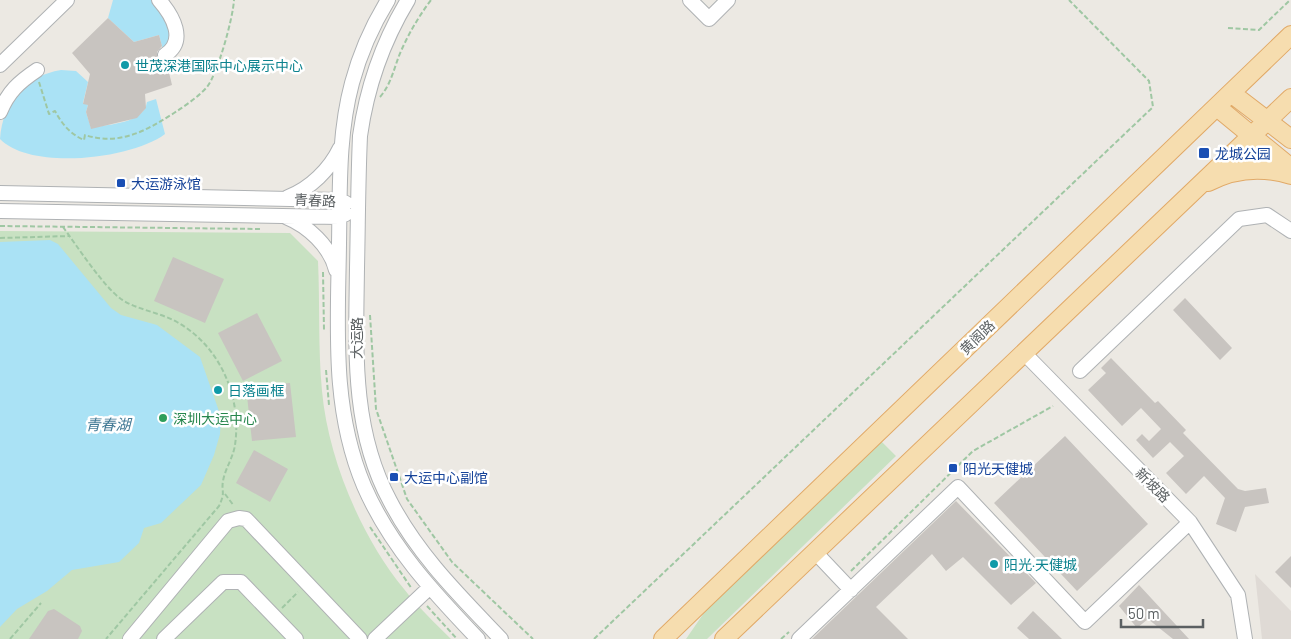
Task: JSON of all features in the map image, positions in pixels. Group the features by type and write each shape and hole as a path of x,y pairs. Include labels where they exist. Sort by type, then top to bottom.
{"main road":[{"name":"黄阁路","path":"664,639 1291,35"},
{"path":"1231,93 1291,140"},
{"path":"724,639 1291,98"},
{"path":"1217,107 1291,168"},
{"path":"1198,186 1220,176 1240,170 1259,169 1291,175"}],"street":[{"path":"0,65 66,0"},
{"path":"159,0 170,12 176,30 176,41 173,50 165,55"},
{"name":"大运路","path":"388,0 375,22 362,51 352,84 342,145 338,278 338,373 340,403 352,454 364,486 387,530 429,588 478,639"},
{"name":"大运路","path":"408,0 381,50 364,109 359,160 358,208 357,385 360,414 376,470 392,507 424,555 501,639"},
{"path":"690,0 708,19 728,0"},
{"path":"0,112 11,91 19,82 38,72"},
{"path":"284,198 302,190 318,177 337,155 342,145"},
{"name":"青春路","path":"0,193 339,200 358,208"},
{"name":"青春路","path":"0,211 339,217 358,208"},
{"path":"284,216 305,228 324,245 335,266 338,278"},
{"path":"1080,371 1239,220 1267,216 1291,231"},
{"name":"新坡路","path":"1024,353 1190,522 1238,595 1245,639"},
{"path":"799,639 958,487 1085,622 1190,522"},
{"path":"130,639 233,519 246,519 360,639"},
{"path":"815,552 851,590"},
{"path":"164,639 223,582 241,582 296,639"},
{"path":"375,639 429,588"}],"path":[{"path":"38,72 40,92 50,114 55,111 61,122 77,137 84,140 85,135 111,140 146,131 185,106 207,86 230,29 234,0"},
{"path":"376,103 389,86 401,52 415,23 431,0"},
{"path":"594,639 1153,107 1149,81 1069,0"},
{"path":"1228,28 1259,30 1290,0"},
{"path":"0,226 266,229"},
{"path":"63,227 120,298 178,322 199,339 215,357 227,379 234,402 237,424 235,446 223,482 225,494 219,506 106,639"},
{"path":"0,238 70,236"},
{"path":"322,269 324,334"},
{"path":"370,313 376,409 407,499 452,562 534,639"},
{"path":"325,363 326,391 330,408"},
{"path":"369,524 402,578 418,598 457,639"},
{"path":"274,616 307,584"},
{"path":"10,639 41,603"}],"shaded area":[{"path":"1255,574 1291,611 1291,639 1262,639"}],"green space":[{"name":"深圳大运中心","path":"0,231 290,233 318,261 320,359 325,417 331,443 349,496 374,546 388,568 415,602 451,639 0,639"},
{"path":"881,441 896,456 707,639 686,639 706,610"}],"water":[{"path":"113,0 151,0 161,11 168,23 169,36 163,50 159,35 134,42 108,18"},
{"path":"61,70 76,71 88,82 83,103 88,105 86,112 91,128 132,119 139,115 147,102 156,99 165,134 150,143 130,150 82,158 57,158 34,155 15,149 0,139 6,113 18,92 37,78"},
{"name":"青春湖","path":"50,240 58,244 111,308 121,315 157,325 200,357 221,417 220,434 214,455 201,485 161,523 144,528 139,543 119,562 72,570 47,591 17,609 0,627 0,242"}],"building":[{"name":"世茂深港国际中心展示中心","path":"108,18 134,42 159,35 162,46 157,52 157,57 162,63 167,64 172,85 145,94 146,108 137,118 91,129 86,112 88,105 83,104 90,74 72,53"},
{"path":"173,257 224,279 205,323 154,301"},
{"path":"1185,298 1232,348 1220,360 1173,310"},
{"path":"257,313 282,361 243,381 218,333"},
{"path":"1111,358 1155,403 1158,401 1186,430 1183,433 1238,489 1245,491 1266,488 1269,503 1245,507 1236,532 1216,524 1225,498 1204,476 1186,494 1166,473 1184,456 1170,442 1153,458 1136,440 1142,434 1149,441 1161,429 1141,408 1122,426 1088,390 1106,373 1101,368"},
{"path":"290,383 296,437 252,441 246,387"},
{"path":"1065,436 1148,524 1077,591 994,503"},
{"path":"254,450 288,469 270,502 236,483"},
{"name":"阳光·天健城","path":"956,501 1036,583 1011,605 963,557 946,571 932,554 876,607 908,639 812,639"},
{"path":"1291,556 1291,588 1275,572"},
{"path":"1139,585 1189,639 1173,639 1148,619 1137,628 1119,606"},
{"path":"54,609 80,626 82,631 78,639 29,639 48,611"},
{"name":"阳光·天健城","path":"1033,611 1062,639 1029,639 1017,628"}],"place":[{"name":"世茂深港国际中心展示中心","path":"125,65"},
{"name":"龙城公园","path":"1204,153"},
{"name":"大运游泳馆","path":"121,183"},
{"name":"日落画框","path":"218,390"},
{"name":"深圳大运中心","path":"163,418"},
{"name":"阳光天健城","path":"953,468"},
{"name":"大运中心副馆","path":"394,477"},
{"name":"阳光·天健城","path":"994,564"}]}
